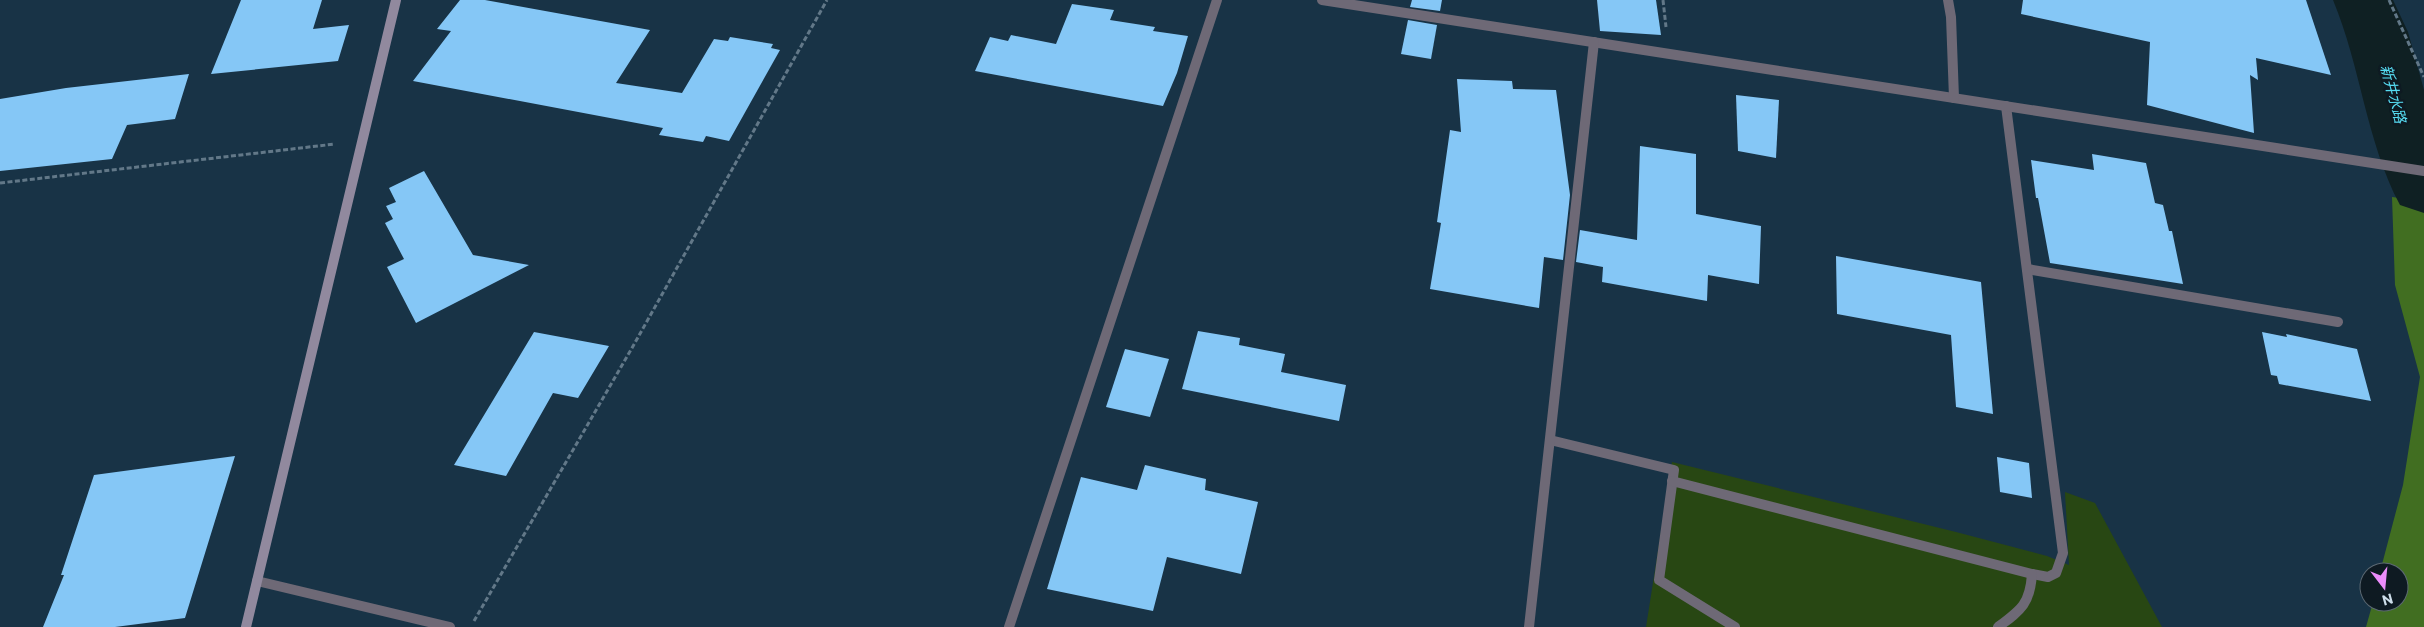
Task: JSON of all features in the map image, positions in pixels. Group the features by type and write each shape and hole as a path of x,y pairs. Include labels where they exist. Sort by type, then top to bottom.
{"street":[{"path":"246,627 396,0"},
{"path":"1009,627 1217,0"},
{"path":"1322,0 2424,171"},
{"path":"1948,0 1951,17 1954,98"},
{"path":"1529,627 1594,42"},
{"path":"1672,481 2032,574 2048,577 2056,573 2063,552 2006,106"},
{"path":"2027,269 2338,322"},
{"path":"1550,440 1674,470 1659,580 1735,627"},
{"path":"1998,627 2027,604 2031,592 2032,574"},
{"path":"257,581 450,627"}],"path":[{"path":"471,627 632,348 827,0"},
{"path":"2389,0 2424,77"},
{"path":"0,183 363,140"}],"green space":[{"path":"2392,197 2424,201 2424,627 2366,627 2370,612 2409,612 2409,562 2383,562 2403,485 2420,377 2395,285"},
{"path":"1672,462 1956,532 2047,556 2069,565 2065,492 2095,503 2162,627 1646,627"}],"building":[{"path":"241,0 322,0 313,29 349,25 338,61 211,74"},
{"path":"460,0 485,0 650,30 616,83 682,93 714,39 728,41 730,37 773,44 771,48 780,50 729,141 706,136 703,142 659,135 663,128 413,81 451,31 437,29"},
{"path":"1412,0 1442,0 1440,11 1410,7"},
{"path":"1597,0 1656,0 1661,35 1600,31"},
{"path":"2023,0 2306,0 2331,75 2256,58 2258,80 2250,75 2254,133 2147,105 2150,42 2021,14"},
{"path":"1072,4 1114,10 1110,20 1155,27 1153,31 1188,36 1177,73 1163,106 975,71 990,37 1008,41 1011,35 1056,44"},
{"path":"1408,20 1437,25 1431,59 1401,54"},
{"path":"189,74 175,119 127,125 112,159 0,171 0,99 66,88"},
{"path":"1457,79 1512,81 1513,89 1556,90 1570,195 1563,260 1544,257 1539,308 1430,289 1441,223 1437,222 1450,130 1461,132"},
{"path":"1736,95 1779,100 1776,158 1738,151"},
{"path":"1640,146 1696,154 1696,214 1761,226 1759,284 1708,275 1707,301 1602,282 1603,267 1576,262 1580,230 1637,240"},
{"path":"2092,154 2146,163 2155,203 2163,205 2169,231 2172,231 2183,284 2050,263 2038,198 2036,198 2031,160 2094,170"},
{"path":"424,171 473,255 529,265 416,323 387,267 404,259 385,223 393,219 386,206 396,202 389,188"},
{"path":"1836,256 1981,282 1993,414 1956,407 1951,335 1837,314"},
{"path":"1198,331 1240,338 1239,345 1285,354 1281,372 1346,385 1339,421 1182,389"},
{"path":"534,332 609,346 578,398 553,393 506,476 454,465"},
{"path":"2262,332 2287,337 2286,334 2357,349 2371,401 2279,384 2277,376 2271,375"},
{"path":"1125,349 1169,359 1150,417 1106,407"},
{"path":"235,456 185,618 115,627 43,627 64,575 61,575 94,475"},
{"path":"1997,457 2029,463 2032,498 2000,492"},
{"path":"1145,465 1206,479 1205,490 1258,502 1241,574 1167,557 1153,611 1047,589 1081,477 1137,490"}],"waterway":[{"name":"新井水路","path":"2363,0 2377,32 2404,134 2424,187"}]}
